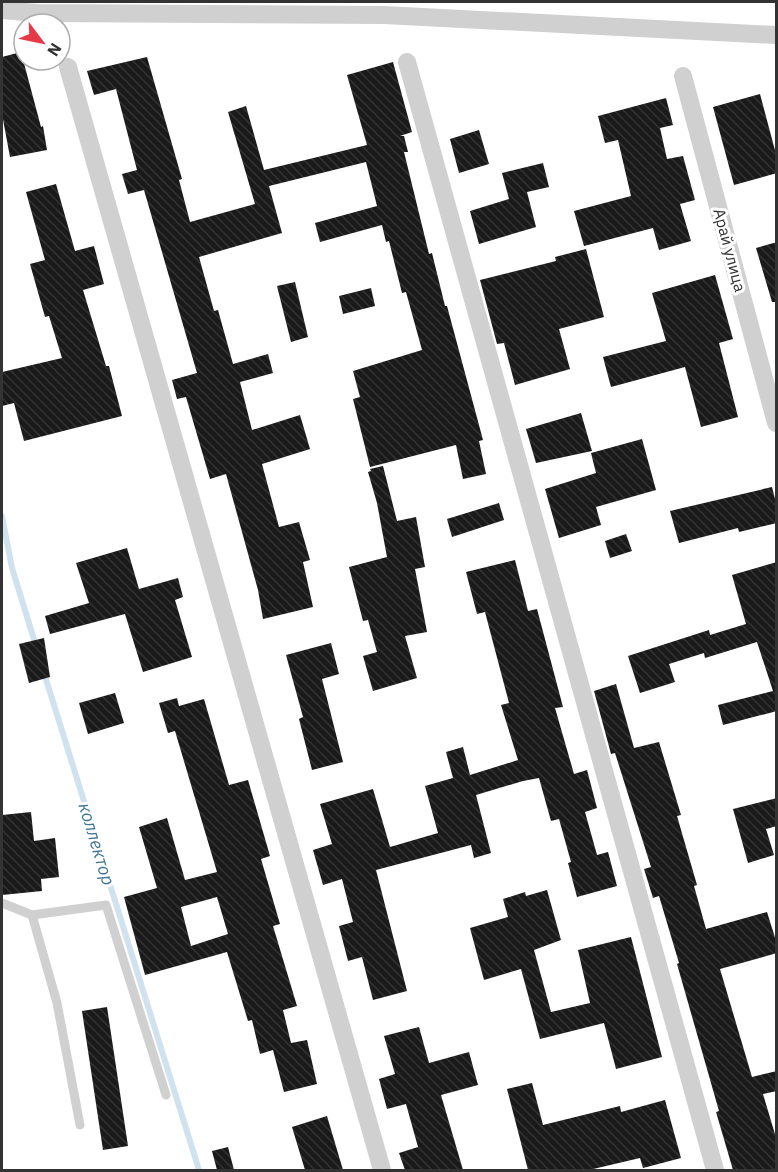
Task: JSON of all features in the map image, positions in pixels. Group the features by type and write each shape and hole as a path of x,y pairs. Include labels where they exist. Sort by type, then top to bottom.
{"street":[{"path":"2,10 37,13 384,15 768,35 777,48"},
{"path":"406,62 715,1170"},
{"path":"69,72 382,1170"},
{"name":"Арай улица","path":"683,76 777,423"}],"lane":[{"path":"2,903 32,915 106,905 166,1095"},
{"path":"32,915 57,1003 80,1125"}],"building":[{"path":"12,54 12,72 26,72 41,127 43,126 47,150 10,157 2,114 2,57"},
{"path":"147,57 182,179 179,180 190,222 255,204 228,112 246,106 264,170 367,145 347,75 393,62 412,132 400,136 404,136 408,152 404,152 429,254 432,253 483,440 479,441 486,474 463,479 456,445 370,467 353,399 360,397 353,371 422,350 406,292 402,293 389,241 386,242 382,225 320,242 315,223 377,206 366,162 269,186 282,233 199,257 214,311 218,310 233,364 268,354 273,373 240,382 252,430 300,415 310,449 262,464 279,527 299,522 310,560 303,562 313,607 263,619 258,590 226,474 210,479 186,397 177,399 172,380 197,373 144,190 128,194 122,174 137,170 116,89 94,95 87,71"},
{"path":"760,94 777,158 777,173 734,185 713,107"},
{"path":"666,98 673,125 660,128 667,159 683,156 695,200 680,204 691,241 659,250 653,228 584,246 574,211 631,196 618,140 605,143 598,116"},
{"path":"479,130 489,164 459,173 450,139"},
{"path":"543,163 549,187 527,192 536,227 479,244 470,211 509,199 502,173"},
{"path":"56,184 75,251 94,246 104,284 83,290 106,366 109,366 122,416 24,441 14,403 2,406 2,372 62,358 49,316 45,317 30,264 45,260 26,192"},
{"path":"777,242 777,302 772,302 756,248"},
{"path":"586,249 604,317 559,329 570,369 515,385 504,343 497,344 480,280 556,261 555,257"},
{"path":"715,275 733,339 719,343 738,417 701,427 685,367 611,387 603,357 666,341 652,293"},
{"path":"295,282 308,337 291,342 277,286"},
{"path":"371,288 375,306 343,314 339,296"},
{"path":"581,413 592,451 536,463 526,429"},
{"path":"642,439 656,490 596,507 601,525 559,538 545,489 596,473 591,453"},
{"path":"383,466 397,521 416,517 425,567 415,569 427,632 405,636 417,678 373,691 363,656 377,652 368,620 363,621 349,567 387,557 377,503 368,472 371,471 370,469"},
{"path":"772,487 777,507 777,523 739,532 738,528 679,543 670,511"},
{"path":"499,503 504,520 452,537 447,519"},
{"path":"626,534 632,551 610,558 605,541"},
{"path":"127,548 139,589 178,578 183,597 175,600 192,657 143,672 125,614 50,634 45,616 89,603 76,563"},
{"path":"515,560 528,611 537,609 563,707 555,708 574,774 587,770 597,808 585,812 597,855 608,852 617,886 577,897 568,863 571,862 559,819 551,821 539,778 476,795 491,853 474,858 471,845 376,870 407,991 373,1000 362,957 348,961 339,926 353,922 342,879 323,885 313,850 332,844 320,804 373,789 390,847 438,833 425,786 453,778 446,752 463,747 470,775 518,760 501,705 509,703 485,612 477,614 466,572"},
{"path":"777,562 777,711 723,725 718,705 773,691 757,642 705,658 704,653 669,664 675,682 640,693 628,656 709,630 710,635 746,624 732,575"},
{"path":"44,638 50,677 29,683 19,644"},
{"path":"331,643 339,674 322,679 343,762 312,770 299,719 303,717 286,655"},
{"path":"616,684 634,748 659,742 681,815 677,816 697,885 694,886 706,929 767,912 777,944 777,953 720,969 752,1077 777,1071 777,1091 763,1094 777,1141 777,1170 733,1170 716,1112 719,1111 677,964 679,963 659,896 653,898 644,869 651,867 615,753 611,754 594,691"},
{"path":"115,693 124,723 88,734 79,703"},
{"path":"177,698 179,706 204,699 229,785 248,780 270,856 261,859 280,924 273,926 297,1006 283,1010 291,1043 307,1040 317,1084 284,1092 273,1050 260,1054 252,1020 248,1021 227,952 145,975 124,897 157,888 139,827 167,818 185,880 217,872 175,731 168,733 159,703","holes":["217,897 228,934 191,946 181,907"]},
{"path":"777,798 777,826 766,829 774,855 748,863 733,809"},
{"path":"31,812 34,841 55,838 59,877 41,879 42,891 2,895 2,815"},
{"path":"547,890 561,940 534,950 551,1012 590,1003 578,950 631,937 662,1057 616,1069 604,1023 540,1039 521,969 484,980 470,928 508,917 503,899 525,892 526,896"},
{"path":"107,1007 128,1146 103,1150 82,1011"},
{"path":"419,1027 429,1063 469,1052 478,1085 441,1095 463,1170 405,1170 399,1153 418,1147 406,1104 387,1109 379,1079 395,1074 384,1036"},
{"path":"532,1083 543,1125 620,1106 621,1112 665,1100 681,1158 643,1168 640,1158 589,1170 528,1170 507,1089"},
{"path":"327,1116 343,1170 305,1170 292,1127"},
{"path":"228,1147 234,1170 217,1170 212,1151"}],"waterway":[{"name":"коллектор","path":"2,516 12,568 36,646"},
{"name":"коллектор","path":"44,673 199,1170"}]}
